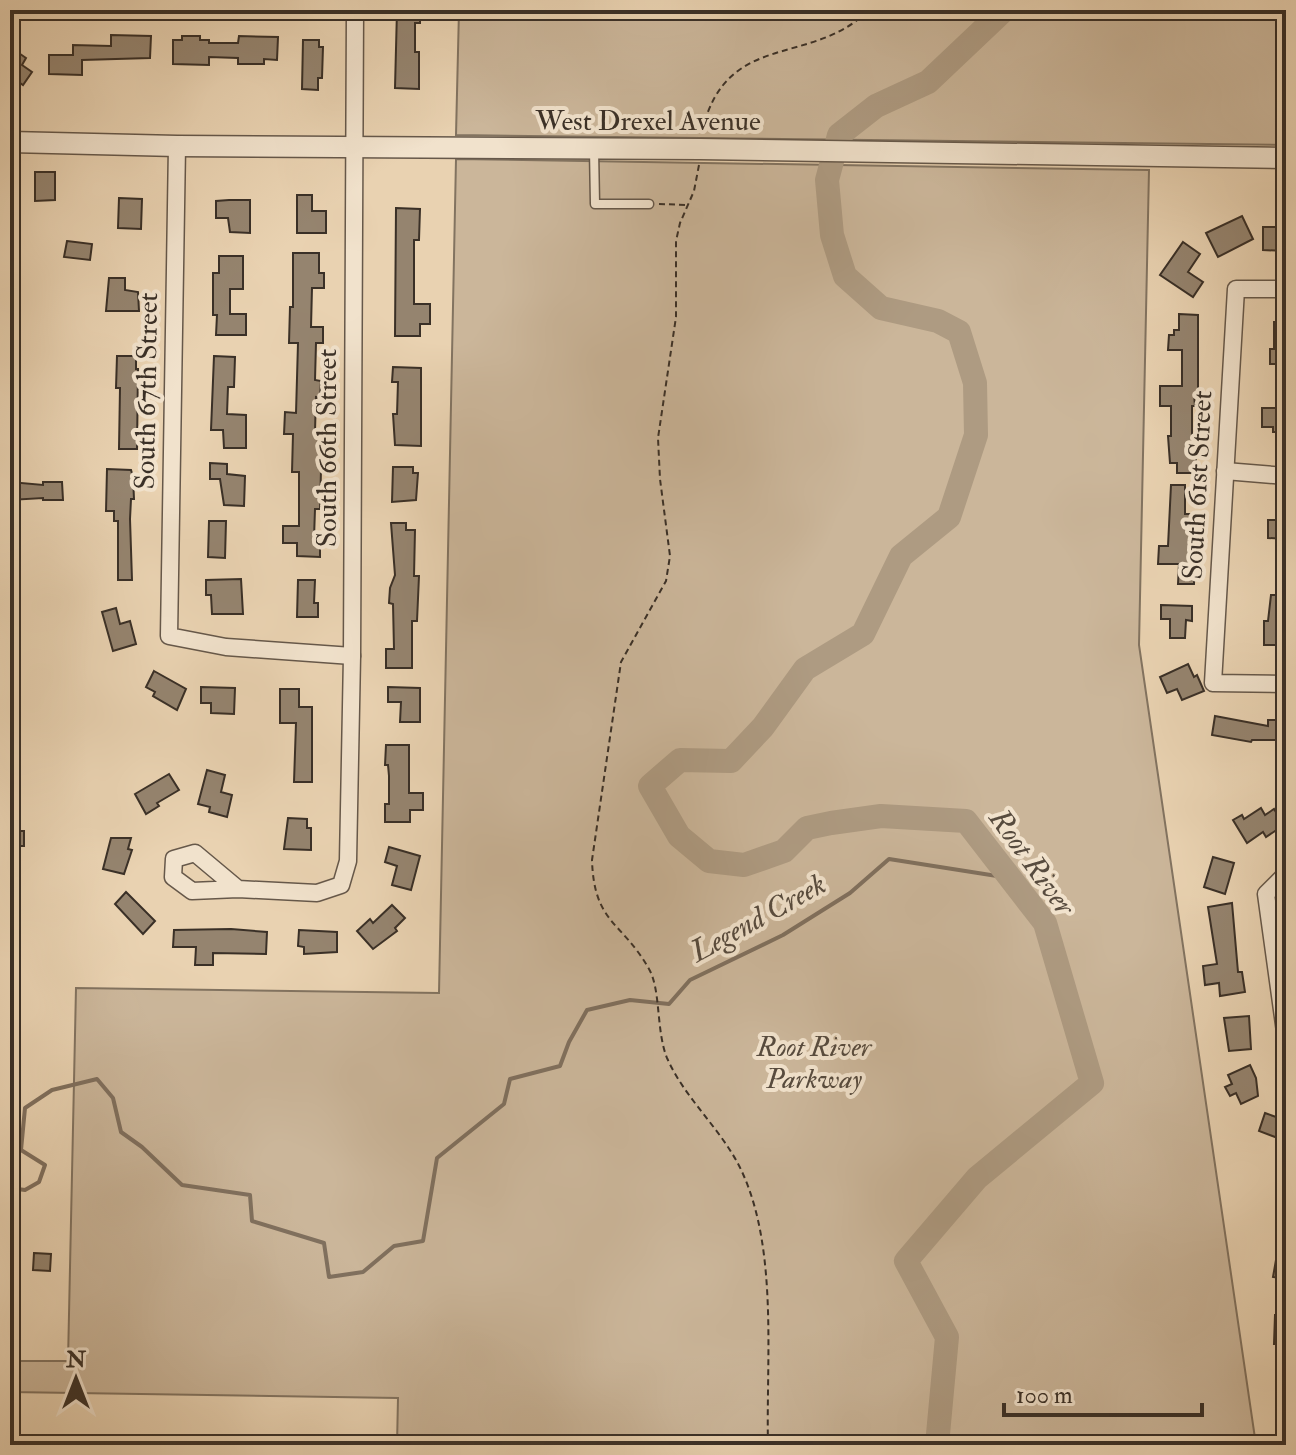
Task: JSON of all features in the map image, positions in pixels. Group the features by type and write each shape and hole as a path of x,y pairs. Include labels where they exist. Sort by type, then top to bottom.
{"street":[{"name":"South 66th Street","path":"238,889 317,893 341,885 348,861 355,10"},
{"name":"West Drexel Avenue","path":"10,142 1286,158"},
{"name":"South 67th Street","path":"177,146 169,636 226,647 352,656"},
{"name":"South 61st Street","path":"1286,289 1236,289 1213,683 1286,684"},
{"path":"1225,471 1286,476"},
{"path":"1286,874 1266,894 1286,1039"}],"lane":[{"path":"594,148 595,204 649,204"}],"path":[{"path":"701,135 711,102 723,83 742,67 846,28 869,10"},
{"path":"699,165 694,191 676,241 676,317 658,438 670,556 666,581 621,662 592,860 593,886 599,905 651,972 666,1056 683,1088 729,1146 744,1176 755,1211 767,1305 768,1445"},
{"path":"649,204 688,205"}],"green space":[{"path":"459,10 1286,10 1286,145 456,135"},
{"name":"Root River Parkway","path":"456,159 1149,170 1139,645 1256,1445 397,1445 398,1398 10,1392 10,1361 68,1361 76,988 439,993"}],"building":[{"path":"397,10 420,10 420,23 415,23 419,89 395,88"},
{"path":"111,35 151,36 150,58 82,60 82,75 49,74 49,55 73,55 73,45 111,46"},
{"path":"182,36 200,36 200,40 209,40 209,43 238,43 239,36 278,37 277,60 264,59 264,64 238,64 238,58 209,57 209,65 173,64 173,40 182,40"},
{"path":"303,40 319,40 319,47 323,47 322,78 318,78 318,90 302,89"},
{"path":"10,47 26,58 22,65 32,72 23,85 10,76"},
{"path":"35,172 55,172 55,200 35,201"},
{"path":"297,195 312,195 312,211 326,211 326,233 297,233"},
{"path":"119,198 142,199 141,229 118,228"},
{"path":"250,200 250,233 230,232 228,218 216,218 216,201"},
{"path":"396,208 420,209 419,240 414,240 414,304 430,304 430,324 420,324 420,336 395,336"},
{"path":"1242,216 1253,239 1218,257 1206,233"},
{"path":"1263,227 1286,227 1286,251 1263,250"},
{"path":"67,241 92,244 90,260 64,257"},
{"path":"1183,242 1200,254 1188,272 1203,282 1193,297 1160,275"},
{"path":"293,253 319,253 319,273 324,273 324,288 312,288 311,327 323,327 323,343 316,343 315,380 321,381 320,398 316,397 315,431 322,431 320,509 315,509 314,538 320,538 320,557 297,556 297,543 283,543 283,526 299,526 299,472 292,472 293,434 284,434 285,412 296,413 298,343 289,343"},
{"path":"219,256 243,256 243,289 230,289 230,314 246,314 246,335 216,335 213,273 219,273"},
{"path":"109,278 125,278 125,290 138,292 139,311 106,311"},
{"path":"1179,314 1198,315 1198,394 1194,394 1195,406 1192,406 1192,454 1196,454 1196,473 1177,473 1177,463 1170,463 1168,436 1171,436 1171,406 1160,406 1160,386 1182,386 1182,350 1168,350 1169,335 1179,330"},
{"path":"1274,322 1286,322 1286,364 1270,364 1270,349 1274,349"},
{"path":"117,356 136,356 137,449 119,449"},
{"path":"214,356 235,357 234,387 228,387 227,414 246,415 246,448 224,448 223,430 211,430"},
{"path":"393,367 421,368 421,446 395,445 393,414 397,414 398,382 392,382"},
{"path":"1262,408 1286,408 1286,432 1273,432 1273,427 1262,427"},
{"path":"210,463 227,464 227,474 245,476 244,506 224,505 220,479 210,479"},
{"path":"393,467 413,467 413,473 418,473 416,500 392,502"},
{"path":"107,469 131,470 133,477 134,499 131,499 130,519 132,580 118,580 118,521 114,521 114,511 106,511"},
{"path":"10,482 43,485 43,482 62,482 63,500 10,500"},
{"path":"1171,485 1185,485 1185,514 1195,514 1194,584 1178,584 1179,564 1158,564 1159,546 1168,546"},
{"path":"1268,520 1286,520 1286,539 1268,538"},
{"path":"209,521 226,521 225,558 208,557"},
{"path":"391,523 406,523 406,530 415,530 414,576 419,576 417,621 412,621 412,668 386,668 386,649 394,649 393,604 389,603 395,575"},
{"path":"241,579 243,614 212,614 211,595 206,595 206,580"},
{"path":"298,580 315,580 314,603 318,603 318,617 297,617"},
{"path":"1271,595 1286,595 1286,643 1281,645 1264,645 1264,621 1268,621"},
{"path":"1161,605 1192,606 1192,621 1186,620 1185,638 1170,638 1170,619 1161,619"},
{"path":"116,608 120,624 130,621 136,644 113,651 102,612"},
{"path":"1188,664 1204,691 1182,700 1177,689 1167,693 1160,677"},
{"path":"154,671 186,689 177,710 153,696 155,692 146,687"},
{"path":"201,687 235,688 234,714 211,713 211,703 201,703"},
{"path":"388,687 420,688 420,722 400,722 401,702 388,702"},
{"path":"280,689 299,689 299,707 312,707 312,782 294,782 296,723 280,723"},
{"path":"1215,716 1268,726 1268,720 1286,720 1286,740 1251,742 1212,735"},
{"path":"386,745 409,745 409,793 423,793 423,810 410,810 410,822 385,822 385,804 389,804"},
{"path":"207,770 225,775 221,792 232,795 227,817 209,812 210,807 198,804"},
{"path":"169,774 179,790 157,803 159,806 146,814 135,794"},
{"path":"1261,808 1265,815 1274,809 1284,825 1266,837 1263,832 1247,843 1233,820 1242,815 1244,819"},
{"path":"288,818 307,819 307,828 311,828 311,850 284,849"},
{"path":"10,831 24,831 24,846 10,846"},
{"path":"111,838 131,838 128,849 132,850 124,874 103,869"},
{"path":"389,847 420,856 411,890 392,885 397,866 385,862"},
{"path":"1213,857 1234,863 1225,894 1204,887"},
{"path":"126,892 155,921 143,934 115,904"},
{"path":"1232,903 1238,972 1242,972 1245,992 1220,996 1219,983 1205,985 1203,966 1217,964 1208,907"},
{"path":"392,905 405,918 395,928 397,931 373,949 357,931 370,919 373,923"},
{"path":"174,930 267,932 266,954 213,953 213,965 195,965 196,947 173,947"},
{"path":"299,930 337,932 337,952 304,954 304,947 298,946"},
{"path":"1249,1016 1251,1049 1229,1051 1224,1018"},
{"path":"1250,1065 1256,1078 1258,1096 1241,1104 1236,1093 1230,1096 1225,1087 1232,1084 1228,1075"},
{"path":"1265,1113 1276,1117 1277,1113 1286,1116 1286,1141 1259,1131"},
{"path":"1280,1237 1286,1237 1286,1279 1273,1277"},
{"path":"34,1253 51,1254 50,1271 33,1270"},
{"path":"1275,1315 1286,1315 1286,1344 1274,1344"}],"waterway":[{"name":"Root River","path":"937,1445 947,1337 906,1261 977,1178 1092,1083 1045,923 966,821 881,816 831,823 807,828 784,851 744,865 709,861 679,836 650,786 680,760 731,761 763,727 805,669 863,634 901,556 949,517 976,435 975,383 959,332 938,321 881,308 845,276 832,235 827,180 839,135 876,106 928,82 1004,10"},
{"name":"Legend Creek","path":"10,1188 25,1190 39,1182 45,1165 21,1150 25,1108 52,1090 97,1079 113,1098 121,1132 142,1147 182,1185 250,1195 252,1221 324,1243 329,1277 363,1272 394,1246 423,1241 437,1158 504,1104 510,1079 560,1066 587,1010 630,1000 669,1004 690,980 783,935 850,893 889,859 997,876 1010,892 1030,904"}]}
